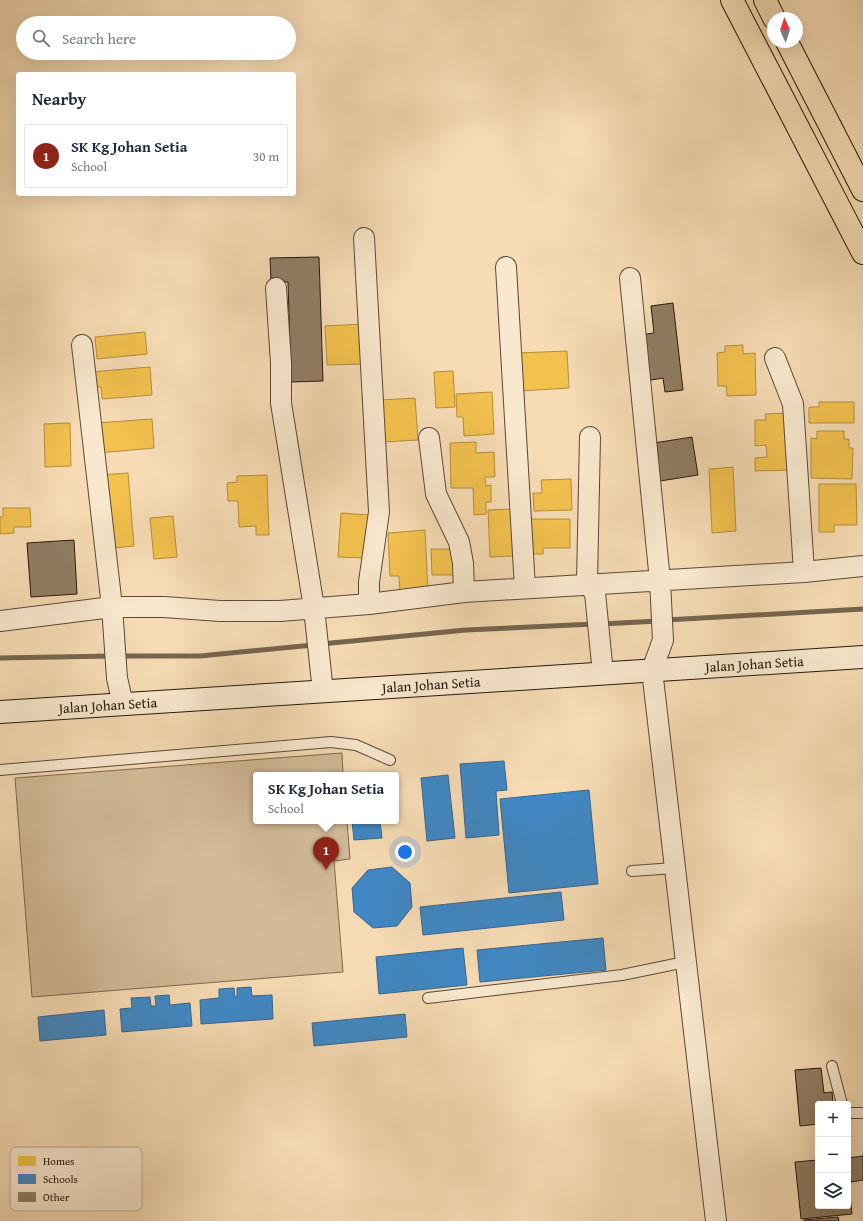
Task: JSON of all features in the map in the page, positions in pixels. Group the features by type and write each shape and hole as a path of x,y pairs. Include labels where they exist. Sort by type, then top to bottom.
{"highway":[{"path":"732,0 863,253"},
{"path":"765,0 771,12"},
{"path":"790,48 863,190"}],"main road":[{"name":"Jalan Johan Setia","path":"0,712 863,657"}],"street":[{"path":"364,238 379,512 369,582 369,604"},
{"path":"506,267 525,588"},
{"path":"630,278 660,586 663,640 652,670 716,1221"},
{"path":"276,288 282,363 281,403 315,614 323,692"},
{"path":"82,345 112,613 117,678 123,705"},
{"path":"775,358 794,404 804,572"},
{"path":"590,437 591,588 600,637 603,674"},
{"path":"429,438 436,494 459,542 463,563 464,592"},
{"path":"0,621 112,613 164,607 220,611 315,614 369,604 464,592 525,588 660,586 863,566"}],"lane":[{"path":"0,770 330,742 356,745 390,760"},
{"path":"632,872 675,868"},
{"path":"428,998 622,975 685,962"},
{"path":"832,1066 841,1101"},
{"path":"851,1112 863,1113"}],"shaded area":[{"path":"342,753 343,772 253,772 253,824 347,824 350,859 334,861 343,972 32,997 15,778"}],"building: Homes":[{"path":"363,324 364,364 327,365 325,326"},
{"path":"145,332 147,354 97,359 95,337"},
{"path":"743,345 743,354 755,353 756,395 727,396 726,386 718,386 717,353 725,352 725,346"},
{"path":"567,351 569,388 520,391 518,353"},
{"path":"150,367 152,395 102,399 101,387 91,387 90,372"},
{"path":"453,371 455,407 436,408 434,372"},
{"path":"492,392 494,434 464,436 463,417 457,417 456,394"},
{"path":"415,398 418,440 384,442 381,400"},
{"path":"819,402 854,402 854,423 809,423 809,407 819,407"},
{"path":"791,413 792,470 755,471 755,458 767,457 766,445 755,446 755,420 766,420 765,414"},
{"path":"152,419 154,448 98,453 96,423"},
{"path":"70,423 71,466 45,467 44,424"},
{"path":"817,431 844,431 844,439 849,439 849,448 853,448 852,479 811,478 811,438 817,439"},
{"path":"476,442 476,453 494,452 495,477 485,477 486,486 491,485 491,502 486,502 486,514 474,515 473,488 451,488 450,443"},
{"path":"733,467 736,531 712,533 709,469"},
{"path":"128,473 134,546 114,548 99,475"},
{"path":"267,475 269,535 256,535 256,526 239,527 238,501 228,501 227,483 237,482 237,476"},
{"path":"571,479 572,510 534,511 533,493 542,493 541,480"},
{"path":"819,484 856,484 857,525 834,525 834,532 819,532"},
{"path":"3,508 30,508 31,527 14,527 14,533 0,534 0,517 3,517"},
{"path":"512,509 514,556 490,557 488,510"},
{"path":"341,513 369,515 366,558 338,557"},
{"path":"173,516 177,557 154,559 150,518"},
{"path":"526,519 570,519 570,548 543,548 543,554 526,554"},
{"path":"425,530 428,590 400,592 399,576 390,576 388,533"},
{"path":"431,549 457,549 458,575 432,575"}],"building: Schools":[{"path":"504,761 507,790 496,791 499,835 466,838 460,764"},
{"path":"448,775 455,838 427,841 421,778"},
{"path":"589,790 598,884 509,893 500,799"},
{"path":"352,824 380,824 382,838 354,840"},
{"path":"392,867 410,883 412,907 397,926 373,928 354,912 352,888 368,870"},
{"path":"561,892 564,920 423,935 420,907"},
{"path":"603,938 606,970 480,982 477,950"},
{"path":"463,948 467,985 379,994 376,957"},
{"path":"251,987 252,996 272,995 273,1019 201,1024 200,1000 219,998 219,989 234,988 235,997 237,997 237,988"},
{"path":"169,995 170,1005 190,1003 192,1026 122,1032 120,1009 132,1008 131,998 150,997 151,1006 156,1006 155,996"},
{"path":"104,1010 106,1035 40,1041 38,1017"},
{"path":"405,1014 407,1037 314,1046 312,1023"}],"building: Other":[{"path":"319,257 323,381 291,382 288,282 271,282 270,258"},
{"path":"673,303 683,390 665,392 663,378 645,381 640,335 654,333 651,306"},
{"path":"692,437 698,475 660,481 654,443"},
{"path":"74,540 77,594 31,597 27,543"},
{"path":"821,1068 824,1093 832,1092 833,1101 815,1101 815,1124 800,1126 795,1070"},
{"path":"863,1156 863,1180 851,1182 851,1158"},
{"path":"815,1160 815,1209 851,1209 851,1205 852,1214 801,1219 795,1162"},
{"path":"838,1217 839,1221 804,1221 804,1220"}],"waterway":[{"path":"666,620 863,609"},
{"path":"602,624 658,621"},
{"path":"321,644 466,630 594,624"},
{"path":"120,656 200,656 313,645"},
{"path":"0,658 112,656"}],"place":[{"name":"SK Kg Johan Setia","path":"326,870"}]}
